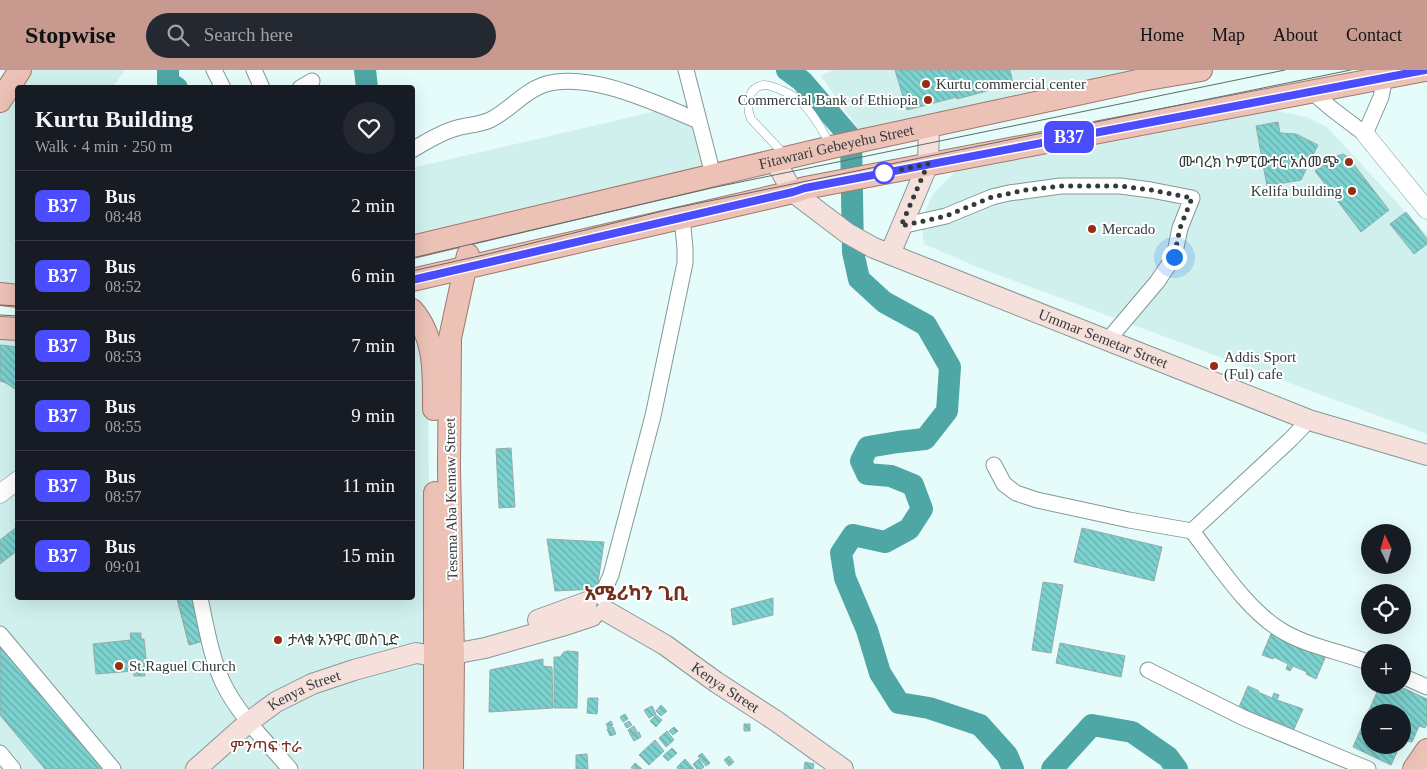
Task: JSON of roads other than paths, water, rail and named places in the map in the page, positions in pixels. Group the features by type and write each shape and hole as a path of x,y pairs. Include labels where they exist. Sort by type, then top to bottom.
{"main road":[{"path":"0,76 4,70"},
{"path":"0,101 20,70"},
{"name":"Fitawrari Gebeyehu Street","path":"415,246 781,159 1142,80 1201,70"},
{"path":"415,279 805,188 1425,70"},
{"path":"882,251 901,226 928,164 929,126"},
{"path":"781,159 793,192"},
{"name":"Ummar Semetar Street","path":"793,192 847,233 882,251 1308,420 1427,456"},
{"path":"524,220 535,252"},
{"name":"Tesema Aba Kemaw Street","path":"435,769 438,651 449,469 450,338 464,269 474,233"},
{"path":"0,294 15,296"},
{"name":"Tesema Aba Kemaw Street","path":"415,314 423,323 428,335 434,375 438,651 452,769"},
{"path":"0,328 15,329"},
{"name":"Kenya Street","path":"196,769 249,722 276,702 312,684 354,670 438,651 597,607 665,645 843,769"},
{"path":"1414,769 1427,750"}],"street":[{"path":"214,70 222,85"},
{"path":"254,70 261,85"},
{"path":"686,70 713,175"},
{"path":"1365,134 1381,97 1385,77"},
{"path":"415,148 450,131 487,121 500,115 529,91 544,84 560,80 590,82 612,88 700,121"},
{"path":"1311,91 1365,134 1427,210"},
{"path":"901,226 946,216 1000,195 1061,186 1120,186 1192,198 1180,228 1174,257 1157,282 1108,340"},
{"path":"597,607 607,588 616,558 653,416 685,263 686,248 682,218"},
{"path":"1192,530 1308,420"},
{"path":"994,465 1004,484 1009,489 1023,496 1129,520 1192,530 1252,606 1272,624 1284,632 1301,639 1361,659"},
{"path":"0,494 15,482"},
{"path":"200,600 218,671 224,684 249,722 290,769"},
{"path":"0,634 113,769"},
{"path":"1148,670 1244,718 1368,769"},
{"path":"1411,680 1427,687"},
{"path":"0,754 13,769"}],"lane":[{"path":"781,159 751,119 748,104 752,91 764,85 774,87 801,101 835,147"}],"waterway":[{"path":"168,70 168,82 172,85"},
{"path":"365,70 367,85"},
{"path":"787,70 802,81 851,138 853,252 859,279 884,302 926,325 950,367 947,411 925,439 868,447 861,461 867,474 891,476 913,485 922,509 909,529 885,542 853,535 841,553 845,578 867,630 880,673 899,703 929,708 980,725 1007,755 1013,769"},
{"path":"1052,769 1092,725 1132,732 1168,757 1177,769"}],"tram line":[{"path":"415,257 716,187 1285,70"},
{"path":"415,270 675,208 1351,70"},
{"path":"0,305 15,306"},
{"path":"0,315 15,316"}],"place":[{"name":"Kurtu commercial center","path":"926,84"},
{"name":"Commercial Bank of Ethiopia","path":"928,100"},
{"name":"ሙባረክ ኮምፒውተር አስመጭ","path":"1349,162"},
{"name":"Kelifa building","path":"1352,191"},
{"name":"Mercado","path":"1092,229"},
{"name":"Addis Sport (Ful) cafe","path":"1214,366"},
{"name":"ታላቁ አንዋር መስጊድ","path":"278,640"},
{"name":"St.Raguel Church","path":"119,666"}],"district":[{"name":"አሜሪካን ጊቢ","path":"636,593"},
{"name":"ምንጣፍ ተራ","path":"266,746"}]}
